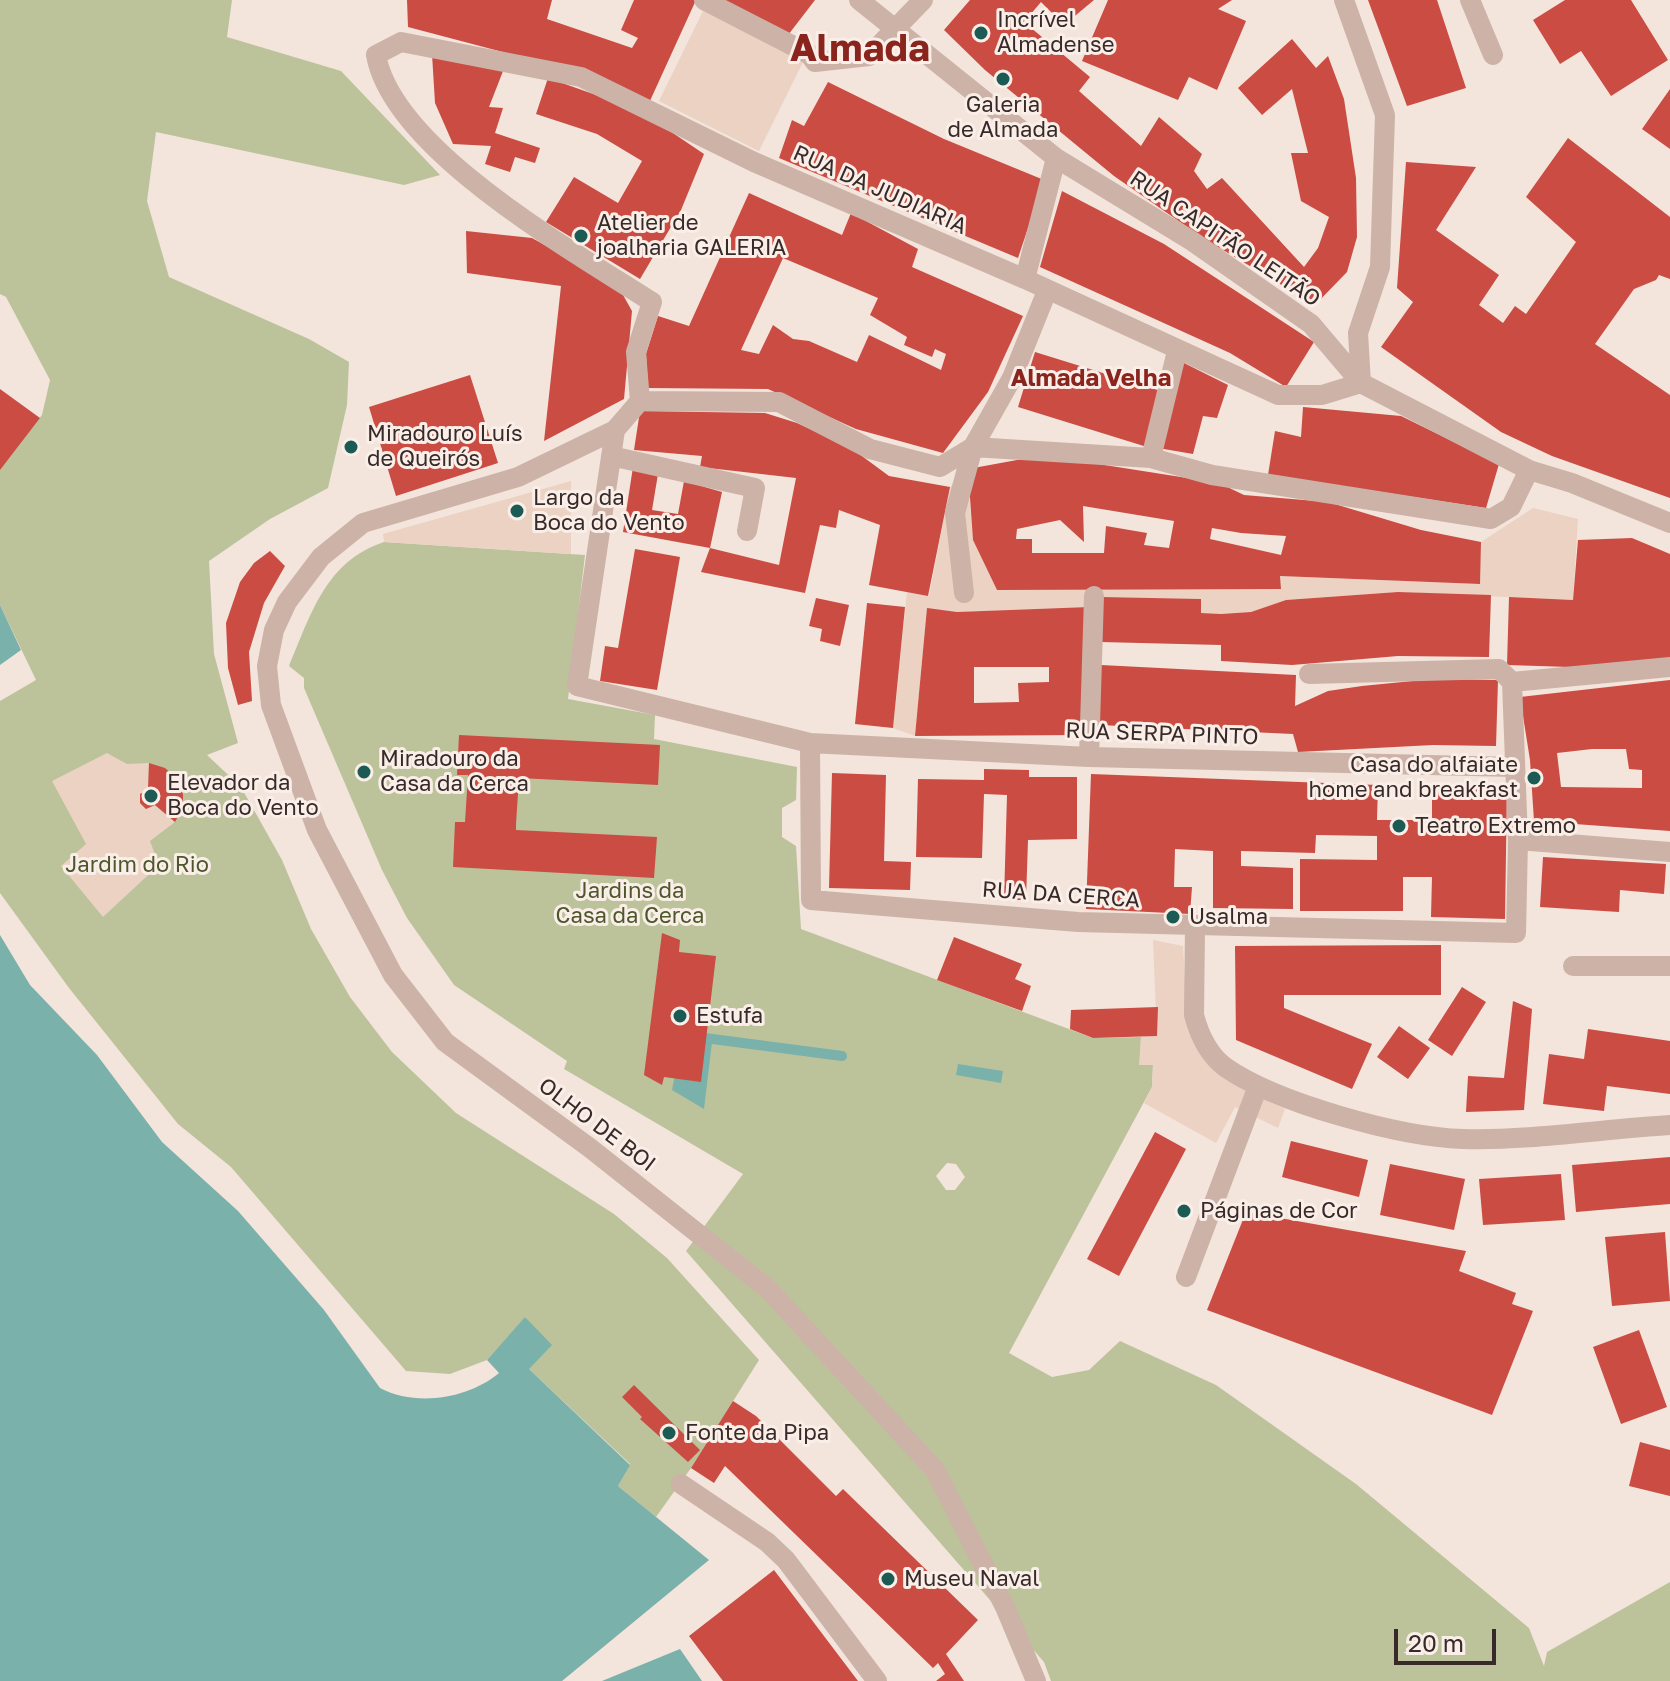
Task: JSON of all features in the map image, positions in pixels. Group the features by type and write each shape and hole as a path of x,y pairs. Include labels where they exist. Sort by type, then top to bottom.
{"street":[{"path":"704,0 809,54 815,62 869,56 923,0"},
{"name":"RUA CAPITÃO LEITÃO","path":"859,0 1056,158 1192,241 1311,324 1361,383 1529,470 1572,483 1670,523"},
{"path":"1344,0 1385,115 1380,267 1358,333 1361,383"},
{"path":"1470,0 1493,55"},
{"name":"RUA DA JUDIARIA","path":"640,401 636,352 652,302 504,205 434,145 398,107 380,77 376,55 401,42 581,77 754,162 1025,279 1278,395 1322,395 1361,383"},
{"path":"1025,279 1056,158"},
{"path":"964,593 955,513 973,447 1012,378 1047,291"},
{"path":"1151,458 1177,351"},
{"path":"747,531 755,488 611,456 615,430 640,401 779,402 870,449 940,467 973,447 1151,458 1212,475 1491,519 1511,507 1529,470"},
{"name":"OLHO DE BOI","path":"615,430 518,477 363,523 321,557 287,602 274,630 267,666 271,705 317,830 393,975 445,1042 590,1148 768,1289 935,1470 1005,1607 1036,1681"},
{"name":"RUA SERPA PINTO","path":"611,456 577,686 810,743 1089,757 1514,767"},
{"path":"1089,757 1094,596"},
{"path":"1512,682 1670,667"},
{"path":"1309,674 1499,669 1512,682 1518,840 1670,852"},
{"name":"RUA DA CERCA","path":"810,743 811,900 1078,922 1195,928 1516,933 1518,840"},
{"path":"1195,928 1194,1015 1197,1026 1217,1060 1258,1086 1365,1122 1462,1139 1670,1125"},
{"path":"1573,966 1670,966"},
{"path":"1186,1277 1258,1086"},
{"path":"681,1484 767,1542 786,1560 877,1681"}],"green space":[{"name":"Jardim do Rio","path":"0,0 232,0 227,37 341,71 440,175 404,185 156,132 147,201 169,277 309,339 349,362 347,405 328,488 270,519 209,561 214,654 238,743 207,755 241,787 282,860 311,929 350,997 392,1052 456,1113 614,1214 667,1258 759,1360 656,1517 618,1486 630,1464 529,1369 526,1317 487,1360 450,1374 406,1371 231,1167 178,1124 69,988 0,893 0,701 36,680 0,605 0,468 42,415 50,380 6,297 0,294"},
{"name":"Jardins da Casa da Cerca","path":"384,542 585,555 568,699 655,715 654,739 797,767 796,800 782,808 782,837 796,846 801,929 1093,1038 1141,1037 1140,1065 1153,1065 1152,1087 1009,1353 1052,1377 1089,1370 1120,1341 1216,1385 1356,1484 1529,1628 1544,1666 1547,1652 1670,1582 1670,1681 1051,1681 1044,1662 686,1251 743,1174 564,1069 567,1061 454,985 407,918 382,870 304,688 304,678 289,666 323,592 348,562","holes":["947,1163 956,1164 965,1177 955,1190 946,1190 936,1176"]}],"shaded area":[{"path":"703,11 804,60 759,151 659,101"},
{"name":"Largo da Boca do Vento","path":"571,481 571,554 384,542 383,534"},
{"path":"956,482 969,494 973,540 997,590 1281,588 1280,576 1479,584 1481,542 1533,508 1578,519 1573,600 1398,592 1286,600 1251,612 1221,614 1201,613 1201,599 1103,597 1089,607 957,612 927,609 915,736 893,728 907,592 929,596 950,487"},
{"path":"107,753 127,764 149,763 148,790 140,794 140,803 146,809 155,805 175,822 150,841 159,865 103,917 61,866 86,844 52,781"},
{"path":"1153,940 1183,946 1187,1018 1211,1067 1243,1090 1285,1109 1278,1128 1235,1107 1216,1143 1144,1103 1152,1087 1153,1065 1139,1065 1141,1037 1157,1035"}],"water":[{"path":"0,605 21,650 0,665"},
{"path":"0,935 30,985 97,1055 162,1142 238,1211 324,1310 380,1388 394,1394 425,1398 472,1389 499,1373 487,1360 525,1317 552,1345 529,1369 630,1465 618,1486 709,1560 562,1681 0,1681"},
{"path":"684,1027 712,1042 704,1109 672,1090"},
{"path":"958,1064 1003,1071 1001,1083 956,1075"},
{"path":"680,1649 702,1681 602,1681"}],"building":[{"path":"407,0 552,0 547,19 632,48 638,38 621,30 634,0 696,0 649,103 533,60 408,27"},
{"path":"720,0 815,0 785,39"},
{"path":"970,0 1094,0 1064,25 1041,2 1024,22 1090,77 1079,91 1141,146 1159,117 1202,154 1194,171 1207,189 1222,178 1304,267 1318,248 1329,217 1301,201 1291,153 1308,153 1292,89 1262,115 1238,88 1292,39 1316,68 1328,56 1344,99 1356,178 1357,237 1347,272 1315,305 1203,238 1114,176 985,70 944,30"},
{"path":"1108,0 1232,0 1218,9 1246,21 1217,90 1189,77 1178,100 1082,61"},
{"path":"1368,0 1437,0 1466,88 1407,106"},
{"path":"1565,0 1631,0 1668,60 1611,96 1581,51 1560,64 1533,20"},
{"path":"432,54 505,66 489,107 503,108 495,133 540,148 535,163 515,157 510,172 485,164 491,146 453,144 435,103"},
{"path":"548,78 613,101 661,125 704,154 681,210 640,279 546,222 574,177 618,203 642,161 597,134 536,114"},
{"path":"828,82 944,139 1044,180 1018,258 779,158 792,120 804,126"},
{"path":"1670,89 1670,149 1642,129"},
{"path":"1568,138 1670,217 1670,279 1659,275 1656,280 1634,289 1595,344 1670,395 1670,498 1552,456 1501,432 1381,347 1413,302 1397,288 1406,162 1476,167 1436,230 1499,275 1479,305 1503,323 1515,306 1526,314 1576,242 1526,197"},
{"path":"1062,191 1164,244 1314,342 1286,387 1230,353 1040,267"},
{"path":"749,193 842,235 851,213 918,249 912,267 1023,316 988,392 943,453 856,429 768,389 648,388 646,354 658,316 689,326","holes":["783,258 878,298 870,315 907,337 904,345 932,357 935,349 946,354 941,370 869,335 857,362 809,341 793,339 773,325 759,354 741,350"]},
{"path":"466,231 532,238 618,286 632,311 624,399 544,441 561,286 467,273"},
{"path":"1035,352 1164,392 1147,447 1018,407"},
{"path":"1182,362 1228,385 1217,418 1203,416 1193,454 1158,448"},
{"path":"470,375 498,463 396,496 369,407"},
{"path":"0,389 40,418 0,470"},
{"path":"1303,407 1401,416 1499,464 1486,508 1268,475 1275,431 1301,437"},
{"path":"640,411 765,413 797,423 851,448 889,476 950,487 928,596 869,585 880,525 839,510 836,528 820,525 805,593 701,572 710,548 779,565 796,478 700,467 702,456 634,450"},
{"path":"1060,458 1219,483 1244,495 1328,502 1421,530 1481,542 1480,584 1280,576 1281,589 997,590 973,540 968,469 1017,460","holes":["1083,506 1174,521 1169,548 1144,545 1147,533 1106,526 1104,553 1032,553 1032,539 1016,539 1017,529 1060,520 1084,542","1212,528 1241,533 1286,536 1281,555 1210,539"]},
{"path":"633,467 658,474 652,510 678,514 684,481 722,492 710,548 623,532"},
{"path":"1632,538 1670,554 1670,658 1570,667 1507,665 1509,597 1573,600 1578,540"},
{"path":"635,549 680,557 657,690 600,681 605,646 618,648"},
{"path":"270,551 285,566 264,603 249,652 252,701 238,705 228,668 226,623 240,582 254,563"},
{"path":"1398,592 1491,595 1489,657 1398,656 1292,665 1221,661 1221,645 1101,642 1102,597 1201,599 1201,613 1221,614 1251,612 1286,600"},
{"path":"816,598 849,605 840,646 820,641 822,629 809,626"},
{"path":"867,603 905,607 893,728 855,724"},
{"path":"1089,607 1087,735 915,736 927,608 957,612","holes":["974,667 1049,667 1049,682 1018,683 1019,702 974,703"]},
{"path":"1101,665 1296,675 1295,706 1328,691 1362,686 1433,679 1498,680 1496,746 1433,745 1298,752 1293,734 1099,725"},
{"path":"1670,680 1670,831 1534,821 1530,760 1520,697","holes":["1626,749 1629,769 1642,770 1642,788 1561,787 1557,753"]},
{"path":"459,735 660,745 658,785 519,778 516,824 516,830 657,837 654,878 453,867 455,822 465,822 468,775 457,775"},
{"path":"149,763 165,768 175,777 183,794 183,808 175,822 155,805 146,809 140,803 140,794 148,790"},
{"path":"984,769 1029,770 1029,777 1077,777 1077,839 1028,840 1026,900 1004,900 1007,795 984,794 982,858 916,857 918,779 984,780"},
{"path":"832,773 886,775 884,861 911,862 910,890 829,888"},
{"path":"1091,774 1378,785 1377,820 1432,820 1432,786 1507,786 1505,919 1431,917 1432,877 1403,877 1403,911 1300,911 1300,859 1377,860 1377,836 1316,835 1315,853 1241,851 1241,866 1293,868 1293,909 1213,908 1213,851 1175,849 1174,887 1192,887 1190,914 1086,909"},
{"path":"1543,857 1666,864 1664,894 1620,890 1619,912 1540,907"},
{"name":"Estufa","path":"662,933 680,940 679,952 716,956 701,1082 664,1077 662,1085 644,1075"},
{"path":"954,937 1022,964 1015,979 1031,986 1022,1011 937,980"},
{"path":"1441,945 1441,995 1284,995 1284,1008 1372,1044 1352,1089 1236,1040 1235,946"},
{"path":"1462,987 1486,1002 1452,1056 1428,1040"},
{"path":"1513,1001 1532,1009 1524,1110 1466,1112 1468,1076 1504,1078"},
{"path":"1158,1007 1157,1036 1093,1038 1070,1029 1071,1010"},
{"path":"1399,1026 1430,1048 1408,1079 1377,1057"},
{"path":"1588,1029 1670,1041 1670,1094 1607,1086 1604,1111 1543,1104 1549,1054 1584,1059"},
{"path":"1155,1132 1186,1149 1119,1276 1087,1259"},
{"path":"1291,1141 1368,1160 1359,1197 1282,1177"},
{"path":"1670,1157 1670,1204 1576,1212 1572,1165"},
{"path":"1390,1164 1465,1179 1454,1230 1380,1215"},
{"path":"1561,1174 1565,1220 1483,1225 1479,1179"},
{"path":"1246,1212 1466,1251 1459,1271 1516,1293 1512,1304 1533,1311 1492,1415 1207,1310"},
{"path":"1665,1232 1670,1301 1612,1306 1605,1237"},
{"path":"1639,1330 1667,1407 1621,1424 1593,1347"},
{"name":"Fonte da Pipa","path":"634,1385 700,1450 688,1462 640,1419 642,1417 622,1397"},
{"path":"733,1401 756,1416 836,1496 843,1489 978,1620 946,1654 964,1681 936,1681 945,1674 938,1663 933,1668 725,1466 714,1483 691,1468"},
{"path":"1640,1442 1670,1450 1670,1496 1629,1486"},
{"path":"774,1570 858,1681 723,1681 689,1636"}],"waterway":[{"path":"705,1038 842,1056"}],"place":[{"name":"Incrível Almadense","path":"981,33"},
{"name":"Galeria de Almada","path":"1003,79"},
{"name":"Atelier de joalharia GALERIA","path":"581,236"},
{"name":"Miradouro Luís de Queirós","path":"351,447"},
{"name":"Largo da Boca do Vento","path":"517,511"},
{"name":"Miradouro da Casa da Cerca","path":"364,772"},
{"name":"Casa do alfaiate home and breakfast","path":"1534,778"},
{"name":"Elevador da Boca do Vento","path":"151,796"},
{"name":"Teatro Extremo","path":"1399,826"},
{"name":"Usalma","path":"1173,917"},
{"name":"Estufa","path":"680,1016"},
{"name":"Páginas de Cor","path":"1184,1211"},
{"name":"Fonte da Pipa","path":"669,1433"},
{"name":"Museu Naval","path":"888,1579"}],"district":[{"name":"Almada","path":"860,49"},
{"name":"Almada Velha","path":"1091,378"}]}
